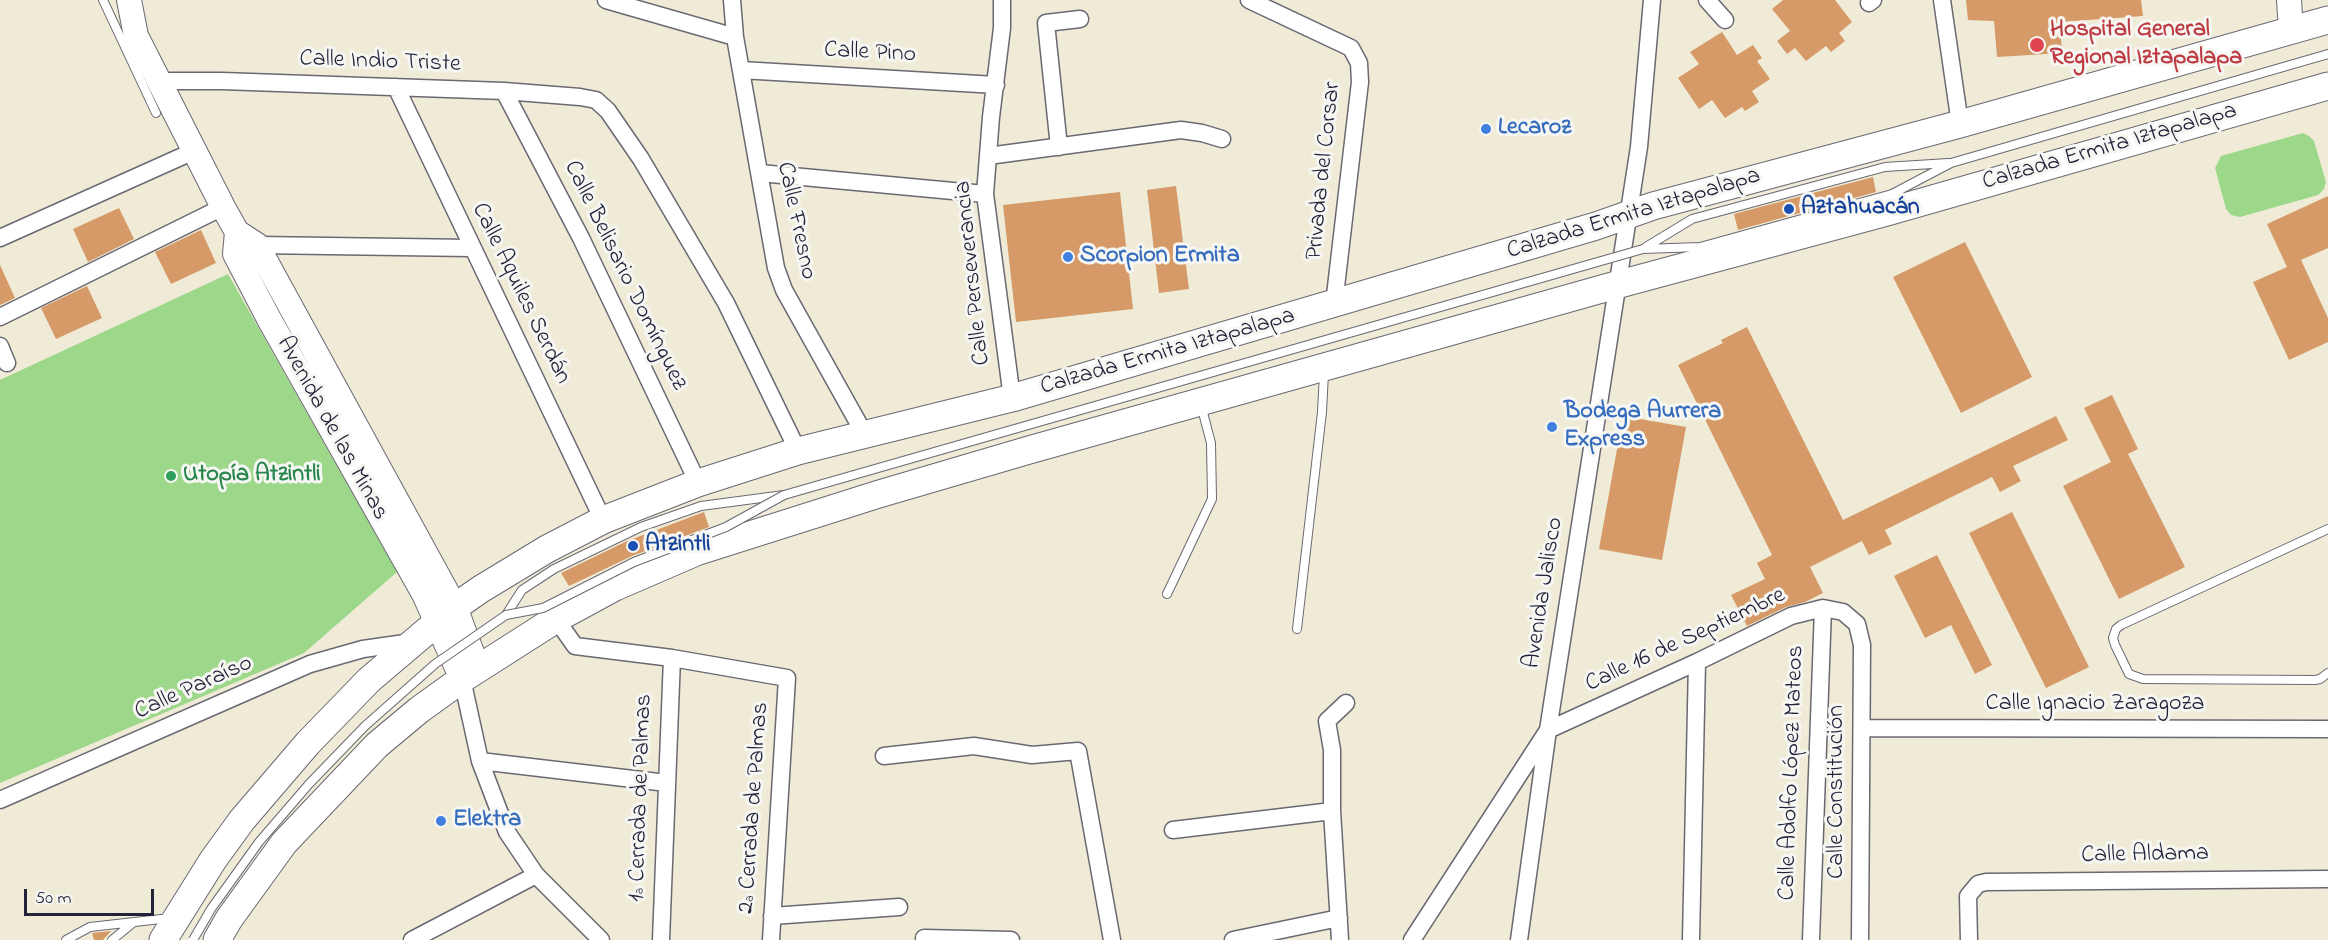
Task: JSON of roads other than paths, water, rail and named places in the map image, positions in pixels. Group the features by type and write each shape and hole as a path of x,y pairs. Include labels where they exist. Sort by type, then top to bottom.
{"main road":[{"name":"Calzada Ermita Iztapalapa","path":"163,940 213,860 274,780 369,680 446,614 547,549 603,520 698,483 798,451 1012,398 1334,304 1627,216 1653,206 1960,124 2328,20"},
{"name":"Calzada Ermita Iztapalapa","path":"217,940 255,880 284,843 377,745 419,710 469,682 556,619 615,587 696,552 879,494 1200,401 1898,209 2328,86"}],"street":[{"name":"Avenida de las Minas","path":"129,0 136,36 223,207 446,614 469,682"},
{"path":"606,0 735,37"},
{"name":"Calle Fresno","path":"732,0 735,37 777,268 784,290 865,435"},
{"name":"Calle Perseverancia","path":"1002,0 1002,28 985,194 1012,398"},
{"name":"Privada del Corsar","path":"1249,0 1351,48 1359,63 1360,81 1334,304"},
{"name":"Avenida Jalisco","path":"1412,940 1548,730 1638,147 1652,0"},
{"path":"1707,0 1725,20"},
{"path":"1942,0 1960,124"},
{"path":"2289,0 2291,31"},
{"path":"1059,147 1046,23 1080,19"},
{"name":"Calle Pino","path":"741,70 996,85"},
{"name":"Calle Indio Triste","path":"160,81 222,81 504,91 596,100 608,111 641,159 726,303 798,451"},
{"name":"Calle Aquiles Serdán","path":"396,87 603,520"},
{"name":"Calle Belisario Domínguez","path":"504,91 581,238 698,483"},
{"path":"988,156 1181,130 1222,139"},
{"path":"0,238 194,151"},
{"path":"760,173 985,194"},
{"path":"0,317 223,207"},
{"path":"243,244 471,248"},
{"path":"0,346 7,363"},
{"name":"Calle 16 de Septiembre","path":"1548,730 1791,616 1823,608 1843,612 1857,624 1862,645"},
{"name":"Calle Adolfo López Mateos","path":"1811,940 1823,608"},
{"path":"556,619 575,646 672,658"},
{"name":"Calle Paraíso","path":"0,800 310,664 363,649 413,642"},
{"name":"Calle Constitución","path":"1860,940 1862,645"},
{"name":"2ª Cerrada de Palmas","path":"672,658 787,678 771,940"},
{"name":"1ª Cerrada de Palmas","path":"661,940 672,658"},
{"path":"1691,940 1697,662"},
{"path":"469,682 480,760 507,832 536,875 601,940"},
{"path":"1340,940 1332,811 1332,750 1327,721 1346,703"},
{"name":"Calle Ignacio Zaragoza","path":"1863,728 2328,729"},
{"path":"1519,940 1548,730"},
{"path":"884,756 975,746 1032,756 1078,751 1112,940"},
{"path":"480,760 667,783"},
{"path":"1173,830 1332,811"},
{"path":"412,940 536,875"},
{"name":"Calle Aldama","path":"1969,940 1968,896 1978,884 1986,882 2328,879"},
{"path":"772,916 899,907"},
{"path":"1233,940 1339,918"},
{"path":"924,938 1011,938 1011,940"}],"lane":[{"path":"103,0 156,113"},
{"path":"193,940 259,842 309,784 365,726 435,663 506,615 522,590 554,569 641,527 701,506 784,495 1643,249 1700,247 1892,195 1951,163 2328,54"},
{"path":"1643,249 1692,219 1885,167 1951,163"},
{"path":"1298,629 1322,412 1324,366"},
{"path":"1167,594 1212,499 1211,443 1200,401"},
{"path":"506,615 543,608 634,561 726,527 784,495"},
{"path":"2328,529 2121,625 2116,629 2113,638 2129,674 2143,679 2315,680 2328,673"},
{"path":"66,940 90,927 177,917"},
{"path":"112,940 134,922"}],"place":[{"name":"Hospital General Regional Iztapalapa","path":"2037,45"},
{"name":"Lecaroz","path":"1486,129"},
{"name":"Aztahuacán","path":"1789,209"},
{"name":"Scorpion Ermita","path":"1068,257"},
{"name":"Bodega Aurrera Express","path":"1552,427"},
{"name":"Utopía Atzintli","path":"171,476"},
{"name":"Atzintli","path":"633,546"},
{"name":"Elektra","path":"441,821"}]}
